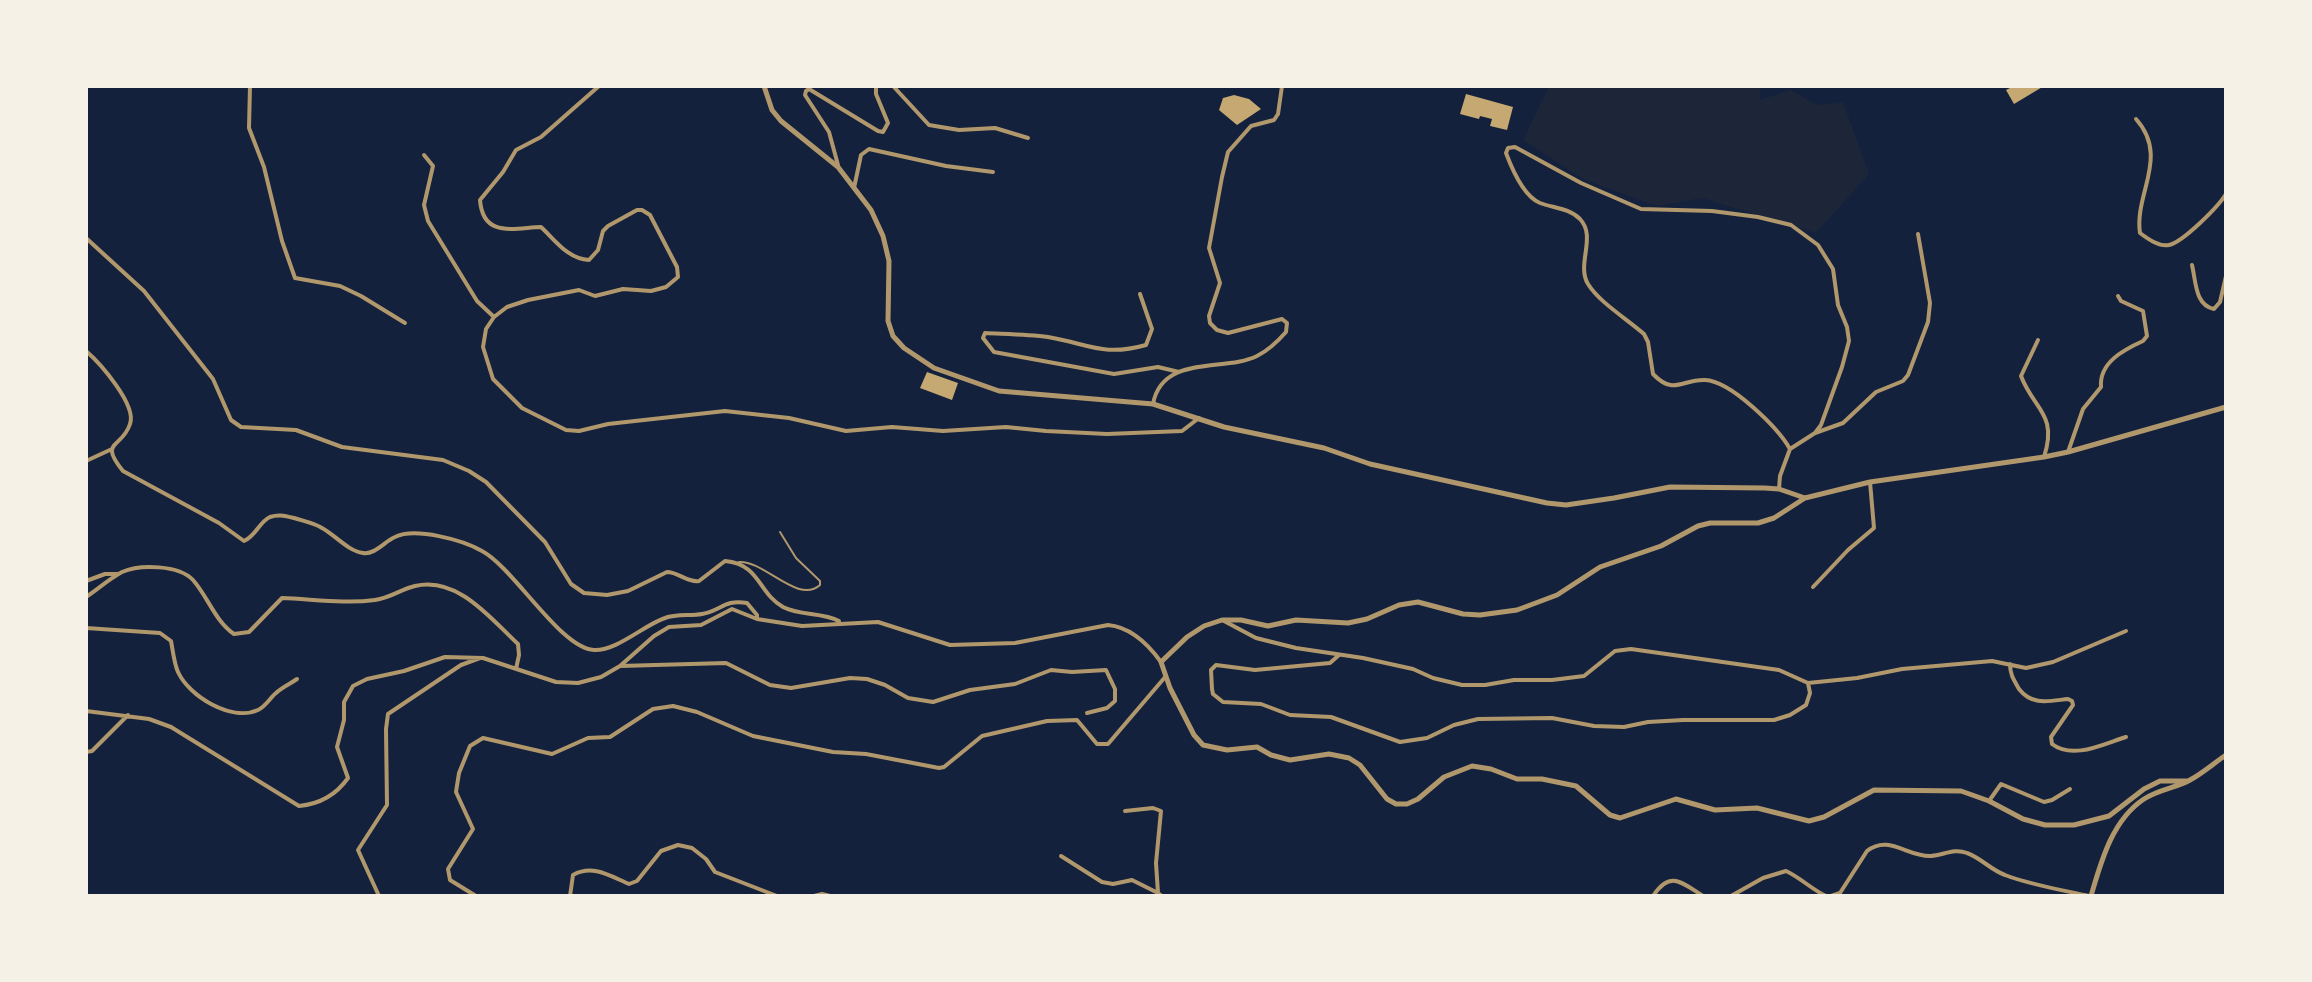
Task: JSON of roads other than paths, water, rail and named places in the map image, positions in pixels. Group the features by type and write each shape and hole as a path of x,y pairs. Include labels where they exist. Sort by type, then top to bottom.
{"street":[{"path":"250,86 249,128 264,167 282,241 295,278 340,286 405,323"},
{"path":"599,86 541,137 516,150 480,200 481,210 489,224 500,229 541,227 571,256 589,260 598,250 603,231 608,226 642,210 650,215 677,267 678,277 666,287 651,291 623,289 595,296 579,290 528,300 507,307 494,317 486,329 483,347 493,379 522,408 566,430 579,431 608,424 725,411 789,418 846,431 892,427 943,431 1006,427 1137,433 1182,431 1199,418"},
{"path":"764,86 772,110 781,121 838,167 871,210 883,236 889,261 888,321 893,336 904,348 951,376 999,391 1153,404 1224,427 1324,448 1370,464 1547,503 1566,505 1670,487 1779,489 1805,498"},
{"path":"838,167 829,132 805,95 806,91 809,89 883,132 888,123 876,94 876,86"},
{"path":"893,86 929,125 959,130 995,128 1028,138"},
{"path":"1140,294 1152,329 1146,345 1107,351 1046,337 985,333 983,338 994,352 1114,374 1158,367 1179,372 1255,357 1286,332 1287,323 1282,319 1228,333 1217,330 1210,323 1209,316 1220,283 1209,248 1228,152 1251,126 1274,120 1278,114 1282,86"},
{"path":"2136,119 2148,132 2149,140 2149,176 2140,233 2159,244 2173,244 2208,216 2226,194"},
{"path":"1790,449 1783,437 1749,403 1715,381 1702,379 1678,387 1653,374 1644,334 1599,298 1587,283 1583,267 1587,235 1582,221 1571,212 1536,202 1512,167 1506,153 1508,148 1515,147 1581,183 1641,209 1712,211 1758,217 1791,225 1818,245 1833,269 1838,305 1849,341 1821,425 1815,433"},
{"path":"854,188 861,155 869,149 946,166 993,172"},
{"path":"424,155 433,166 424,205 428,221 477,301 494,317"},
{"path":"1779,489 1780,476 1790,449 1815,433 1843,423 1876,392 1903,381 1908,375 1928,322 1930,303 1918,234"},
{"path":"86,238 144,291 213,379 231,420 241,427 296,430 342,447 443,460 469,471 486,482 545,542 571,584 584,593 607,595 628,591 667,572 674,572 694,582 725,561 739,562 773,599 786,608 834,618 841,623"},
{"path":"2192,265 2200,301 2208,308 2214,309 2220,302 2226,276"},
{"path":"2068,452 2083,409 2101,387 2100,376 2106,364 2147,336 2143,311 2124,303 2118,296"},
{"path":"2038,340 2021,376 2046,417 2049,435 2044,457"},
{"path":"86,351 105,369 131,412 130,425 112,449 86,461"},
{"path":"1153,404 1160,386 1179,372"},
{"path":"1161,662 1187,637 1204,626 1222,620 1241,620 1268,626 1296,620 1348,623 1367,619 1399,605 1418,602 1472,614 1517,610 1557,595 1600,567 1661,546 1698,526 1758,523 1774,518 1805,498 1870,482 2068,452 2226,407"},
{"path":"112,449 112,457 123,471 219,523 244,541 252,538 267,518 281,515 319,526 365,554 393,537 409,532 449,539 482,550 502,565 543,614 589,650 597,651 613,645 666,617 705,614 733,601 747,603 757,619"},
{"path":"1813,587 1874,528 1870,482"},
{"path":"86,597 126,570 156,567 182,572 192,579 226,629 234,634 249,632 282,598 371,601 391,597 416,586 443,586 460,593 477,606 518,644 516,669"},
{"path":"86,581 105,574 119,574"},
{"path":"86,711 128,715 171,727 293,803 313,805 339,791 348,778 337,747 344,720 344,702 353,686 367,679 445,657 483,658 556,682 578,683 601,677 620,666 669,627 701,625 732,609 757,619 802,626 878,622 950,645 1015,643 1108,625 1118,626 1128,630 1154,652 1194,735 1203,745 1227,750 1257,747 1290,760 1329,754 1349,758 1360,765 1387,799 1396,804 1407,804 1418,799 1444,777 1472,766 1517,779 1542,779 1576,786 1610,815 1620,818 1676,799 1715,810 1757,808 1809,821 1824,817 1874,790 1961,791 1989,801 2023,819 2045,825 2074,825 2109,816 2144,789 2160,781 2188,781"},
{"path":"1222,620 1256,638 1413,669 1462,685 1584,676 1615,651 1631,649 1779,670 1808,683 1917,667 1992,661 2026,668 2053,662 2126,631"},
{"path":"86,628 160,633 171,641 176,670 188,689 208,703 230,711 242,713 259,710 277,691 297,679"},
{"path":"1339,655 1330,663 1255,670 1216,665 1211,670 1213,694 1223,702 1261,704 1290,715 1331,717 1400,742 1427,738 1454,725 1478,719 1552,718 1609,727 1683,720 1774,720 1806,705 1810,693 1808,683"},
{"path":"379,896 358,850 387,805 388,714 461,665 483,658"},
{"path":"620,666 726,663 770,685 791,688 850,678 867,679 908,698 933,702 970,690 1015,684 1051,670 1106,670 1115,689 1115,701 1107,708 1087,713"},
{"path":"2010,664 2010,675 2025,696 2037,702 2072,701 2073,705 2051,737 2052,744 2060,750 2074,752 2126,737"},
{"path":"476,896 450,880 448,869 473,829 456,792 459,773 470,746 483,738 552,754 588,738 610,737 653,709 673,706 697,712 753,736 939,768 982,736 1047,721 1077,720 1097,744 1108,744 1166,676"},
{"path":"86,752 92,751 128,715"},
{"path":"1731,896 1763,878 1786,871 1812,890 1828,896 1840,893 1867,851 1886,843 1931,856 1951,850 1967,853 2003,875 2090,896 2105,849 2129,812 2159,790 2188,781 2226,755"},
{"path":"1989,801 2001,784 2044,802 2070,789"},
{"path":"1125,811 1153,808 1161,811 1156,863 1160,894"},
{"path":"570,896 573,875 580,871 596,870 629,884 637,881 661,851 678,845 692,848 706,859 715,872 777,896"},
{"path":"1061,856 1102,882 1113,884 1132,880 1160,894"},
{"path":"1653,896 1662,882 1680,881 1703,896"},
{"path":"814,896 830,896"}],"lane":[{"path":"739,562 749,561 793,587 808,591 815,589 820,581 796,558 780,532"}]}
